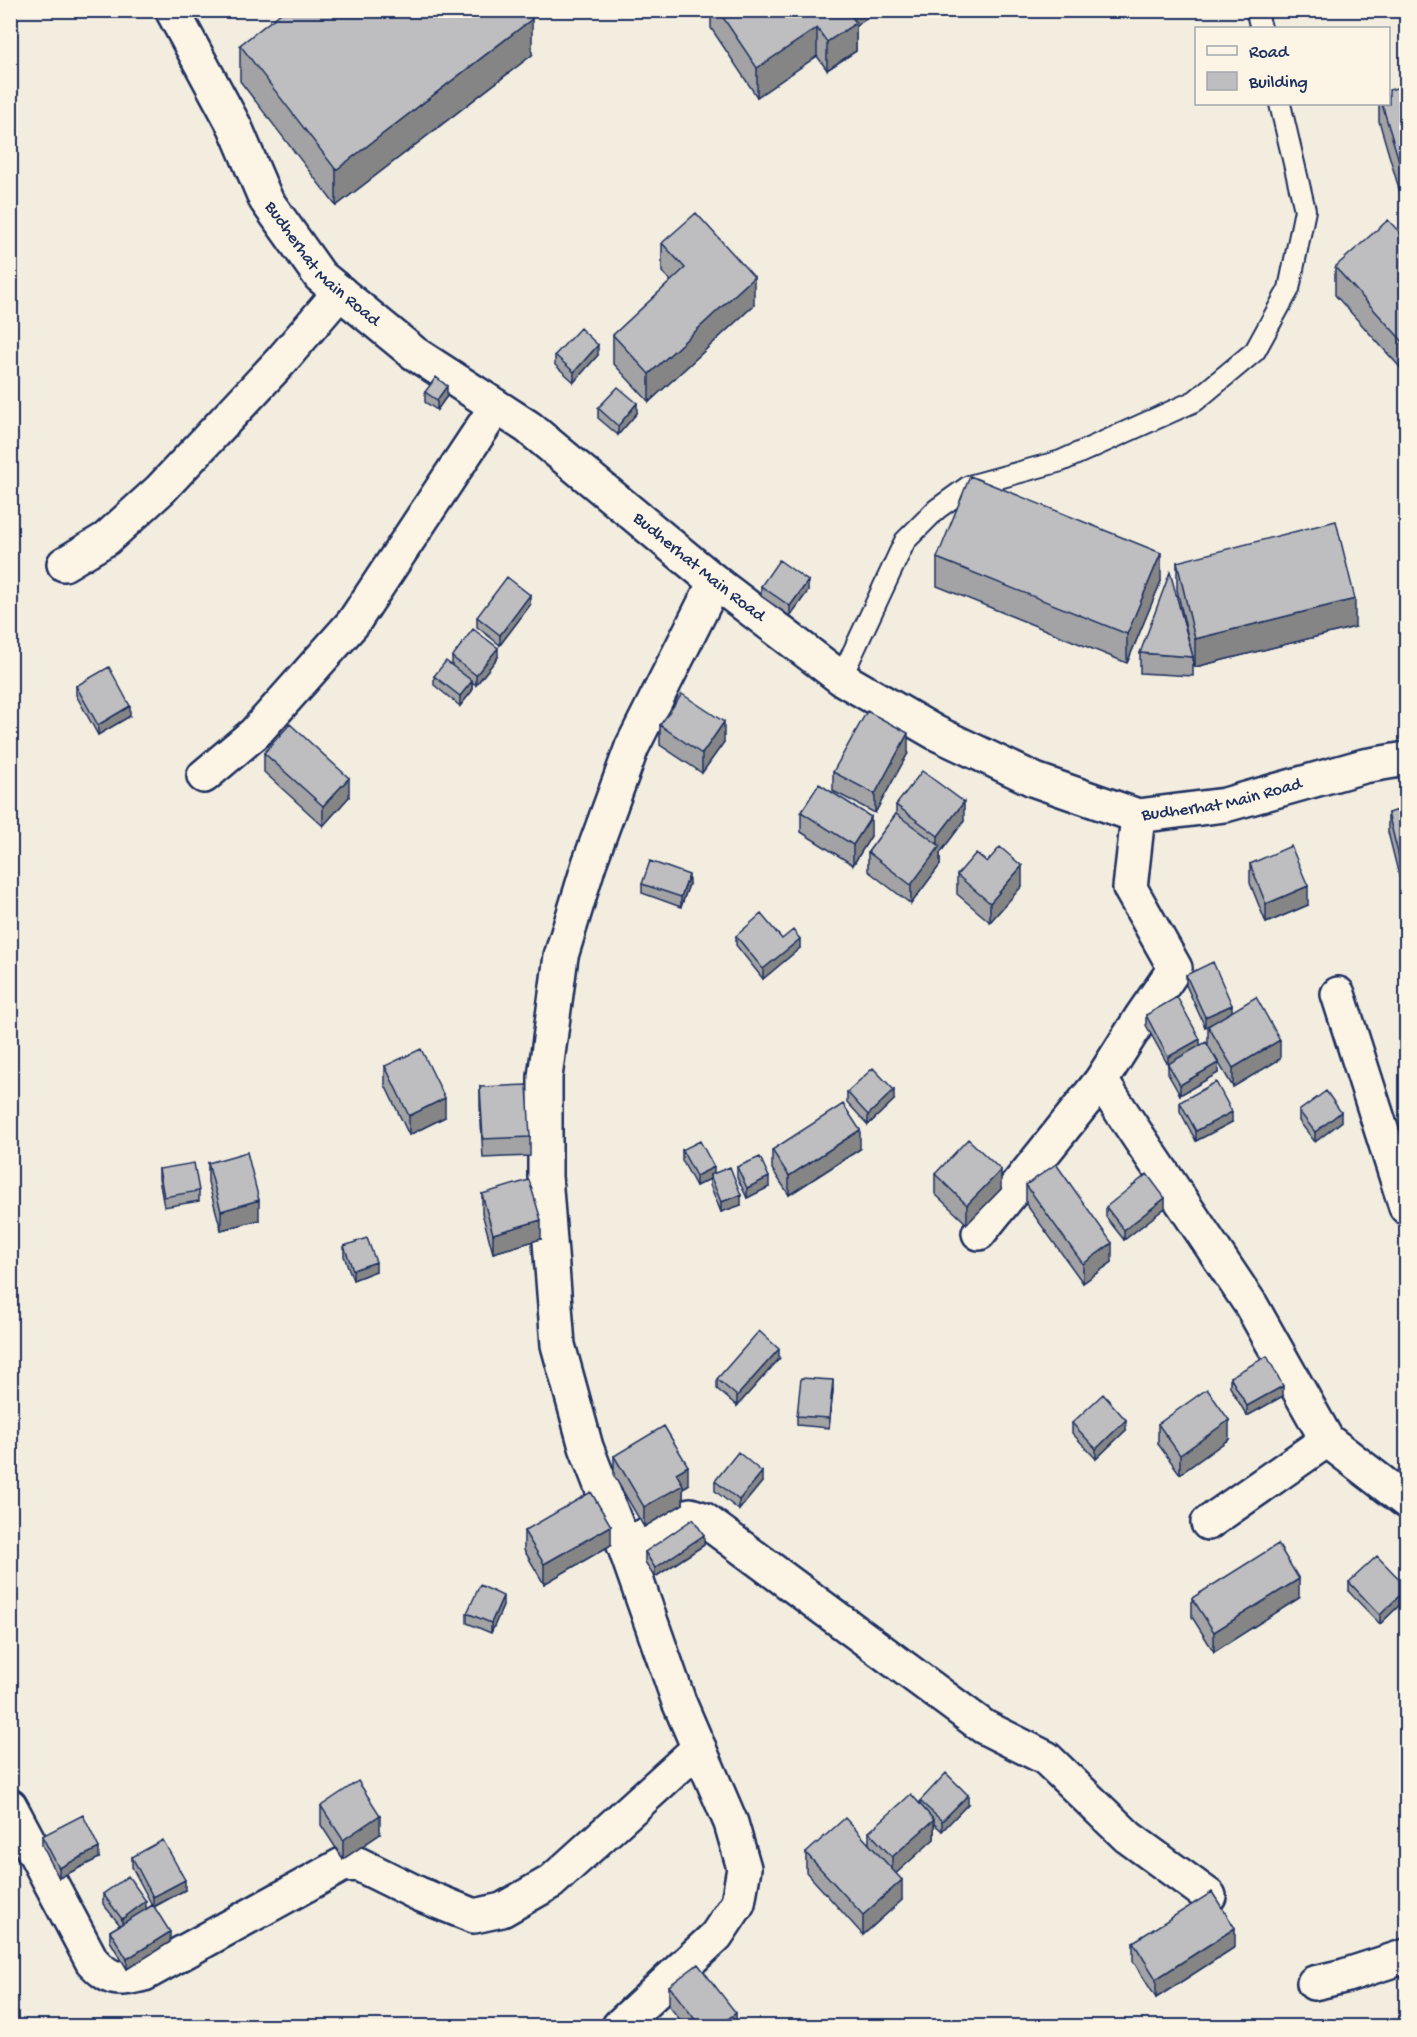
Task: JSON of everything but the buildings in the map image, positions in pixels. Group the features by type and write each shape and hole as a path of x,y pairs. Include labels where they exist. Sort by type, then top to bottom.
{"street":[{"name":"Budherhat Main Road","path":"172,10 235,127 266,200 320,276 414,353 528,427 715,582 841,678 936,733 1035,780 1138,816 1225,805 1364,766 1407,759"},
{"path":"64,564 106,539 160,490 281,361 340,292"},
{"path":"204,776 255,733 353,623 496,406"},
{"path":"619,2026 716,1936 738,1902 744,1868 731,1823 679,1702 624,1545 586,1447 558,1345 545,1176 545,1077 561,956 589,864 632,747 715,582"},
{"path":"980,1233 1101,1081 1175,968 1130,888 1138,816"},
{"path":"1338,994 1407,1207"},
{"path":"1101,1081 1251,1305 1327,1440 1407,1502"},
{"path":"1208,1523 1327,1440"},
{"path":"624,1545 690,1515 703,1519 984,1727 1046,1758 1128,1837 1209,1896"},
{"path":"10,1806 92,1961 104,1974 117,1980 144,1974 342,1865 358,1864 419,1894 474,1916 502,1910 551,1882 699,1748"},
{"path":"1314,1983 1407,1956"}],"lane":[{"path":"1256,10 1261,27"},
{"path":"841,678 905,542 937,509 969,486 1061,461 1195,401 1255,351 1289,289 1305,210 1280,105"}]}
